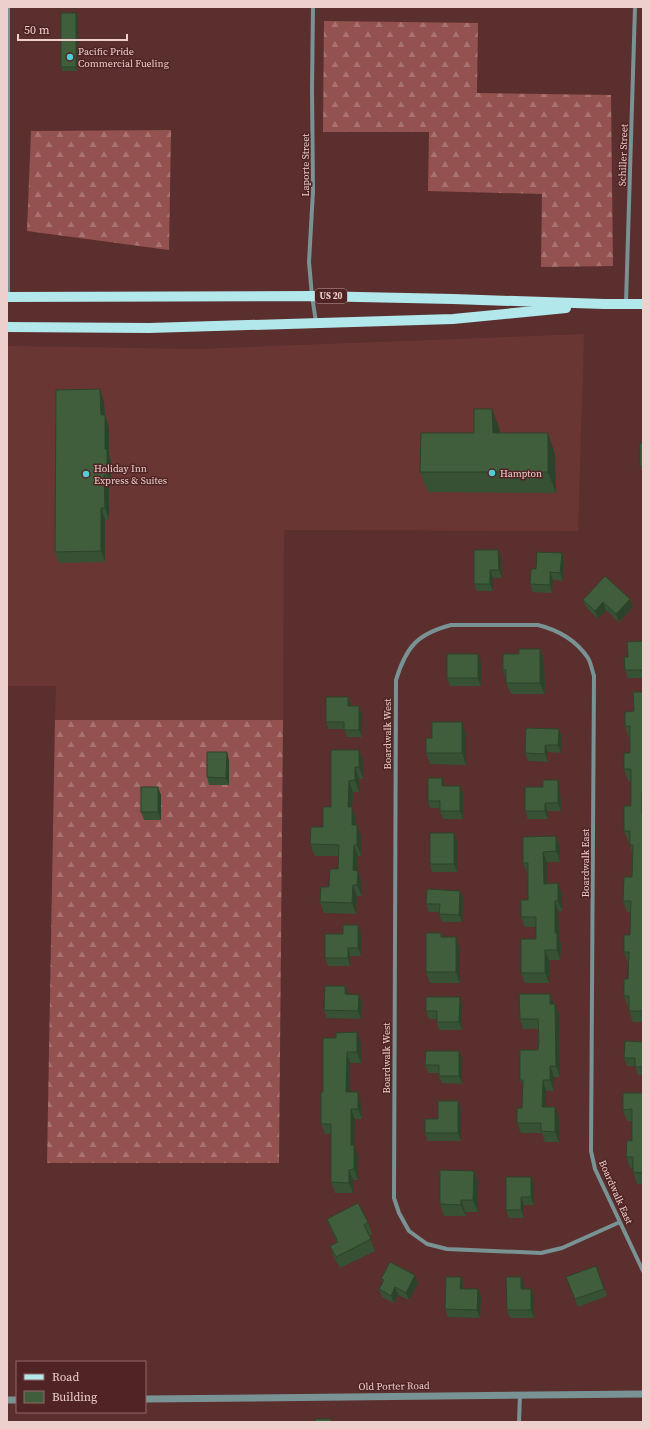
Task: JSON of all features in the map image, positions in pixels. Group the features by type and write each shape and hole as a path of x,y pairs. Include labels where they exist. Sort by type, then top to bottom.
{"main road":[{"name":"US 20","path":"7,297 312,296 643,304"},
{"name":"US 20","path":"7,327 149,328 453,319 604,304"}],"street":[{"path":"7,297 8,7"},
{"name":"Laporte Street","path":"313,7 313,191 309,262 316,323"},
{"name":"Schiller Street","path":"626,304 635,7"},
{"name":"Boardwalk East","path":"401,662 410,647 421,636 438,628 451,625 538,624 563,634 578,646 588,658 594,676 591,1151 594,1169 643,1271"},
{"name":"Boardwalk West","path":"401,662 396,680 395,694 394,1198 399,1213 409,1231 427,1244 447,1250 541,1253 562,1248 620,1222"},
{"path":"519,1422 520,1394"},
{"name":"Old Porter Road","path":"146,1399 520,1394 643,1394"}],"shaded area":[{"path":"584,334 578,531 284,530 283,720 55,720 56,686 7,686 7,346 198,349"}],"green space":[{"path":"324,21 478,23 477,93 611,95 613,266 541,267 542,194 428,191 429,132 323,132"},
{"path":"171,130 169,250 27,231 31,131"},
{"path":"55,720 283,720 279,1163 47,1163"}],"building":[{"name":"Pacific Pride Commercial Fueling","path":"61,13 76,13 76,67 61,67"},
{"name":"Holiday Inn Express & Suites","path":"100,389 101,415 105,415 105,449 107,449 107,475 104,475 105,508 101,508 101,551 55,552 56,390"},
{"path":"474,409 492,409 493,433 548,433 548,472 420,472 421,433 474,433"},
{"path":"640,443 643,443 643,466 640,466"},
{"path":"474,550 498,550 499,570 490,570 490,584 474,584"},
{"path":"537,552 562,553 560,573 550,572 550,585 530,584 531,569 536,569"},
{"path":"605,576 630,599 616,614 603,602 595,611 583,600"},
{"path":"643,641 643,670 625,670 624,657 628,657 627,642"},
{"path":"519,649 540,649 540,683 506,683 506,670 503,670 503,654 519,654"},
{"path":"447,654 478,654 478,678 447,678"},
{"path":"633,692 643,692 643,1011 629,1011 629,996 624,996 624,979 628,979 629,952 624,952 624,935 630,935 631,901 623,901 624,877 632,877 633,845 630,845 630,831 624,831 624,806 631,806 631,769 624,769 624,753 630,753 630,726 625,726 625,712 634,711"},
{"path":"326,697 348,697 348,706 359,706 359,730 344,730 344,722 326,722"},
{"path":"432,722 462,722 462,753 426,753 426,738 432,738"},
{"path":"526,728 559,729 558,745 545,745 545,754 525,753"},
{"path":"331,750 359,750 359,767 355,767 355,780 349,781 348,807 352,807 352,825 357,825 357,845 354,845 353,870 358,871 357,885 353,885 352,903 320,902 321,887 329,887 330,869 338,869 339,845 310,844 311,827 323,827 323,807 331,807"},
{"path":"207,752 227,752 226,778 207,777"},
{"path":"428,778 442,778 442,786 460,786 460,811 440,811 440,801 428,801"},
{"path":"543,780 558,780 558,803 545,803 545,811 525,811 525,787 543,787"},
{"path":"141,787 158,787 158,812 141,812"},
{"path":"430,833 454,833 454,864 430,864"},
{"path":"556,836 556,851 543,852 544,884 558,883 558,901 555,901 555,933 557,933 557,950 545,950 545,973 521,973 521,939 536,939 536,917 521,917 521,900 528,900 528,863 523,863 523,837"},
{"path":"427,889 460,891 459,915 439,914 440,904 426,904"},
{"path":"343,925 358,925 358,948 348,948 348,958 325,958 325,934 343,934"},
{"path":"426,933 441,933 441,937 456,937 456,972 426,972"},
{"path":"325,986 345,986 345,994 359,995 358,1011 324,1010"},
{"path":"519,994 550,994 550,1004 555,1004 556,1066 550,1066 550,1080 543,1080 542,1107 555,1107 555,1132 541,1131 541,1123 517,1123 517,1108 522,1108 523,1080 520,1080 520,1050 538,1050 539,1041 538,1019 520,1019"},
{"path":"426,997 460,997 459,1022 437,1022 437,1011 426,1011"},
{"path":"357,1032 357,1052 347,1052 346,1092 358,1092 358,1109 351,1109 351,1145 354,1145 354,1169 349,1170 349,1183 331,1182 331,1124 321,1124 321,1092 323,1092 323,1038 336,1038 336,1033"},
{"path":"625,1041 643,1042 643,1067 635,1067 635,1058 624,1058"},
{"path":"426,1051 459,1051 459,1076 439,1076 439,1065 425,1065"},
{"path":"623,1093 643,1093 643,1173 633,1172 633,1157 626,1157 627,1140 632,1141 632,1109 623,1110"},
{"path":"438,1101 458,1101 458,1133 425,1133 425,1119 438,1119"},
{"path":"440,1170 474,1171 473,1200 461,1200 461,1205 440,1204"},
{"path":"506,1177 531,1177 531,1197 521,1197 521,1210 506,1210"},
{"path":"358,1203 368,1222 364,1225 371,1239 336,1257 330,1246 338,1242 327,1219"},
{"path":"390,1262 415,1275 406,1293 395,1287 391,1296 379,1289 384,1280 381,1279"},
{"path":"596,1266 604,1289 575,1299 566,1277"},
{"path":"446,1277 461,1277 460,1289 478,1289 477,1310 445,1309"},
{"path":"506,1277 521,1277 521,1289 531,1289 531,1310 507,1310"},
{"path":"315,1419 331,1419 331,1422 315,1422"}],"place":[{"name":"Pacific Pride Commercial Fueling","path":"70,57"},
{"name":"Hampton","path":"492,473"},
{"name":"Holiday Inn Express & Suites","path":"86,474"}]}
